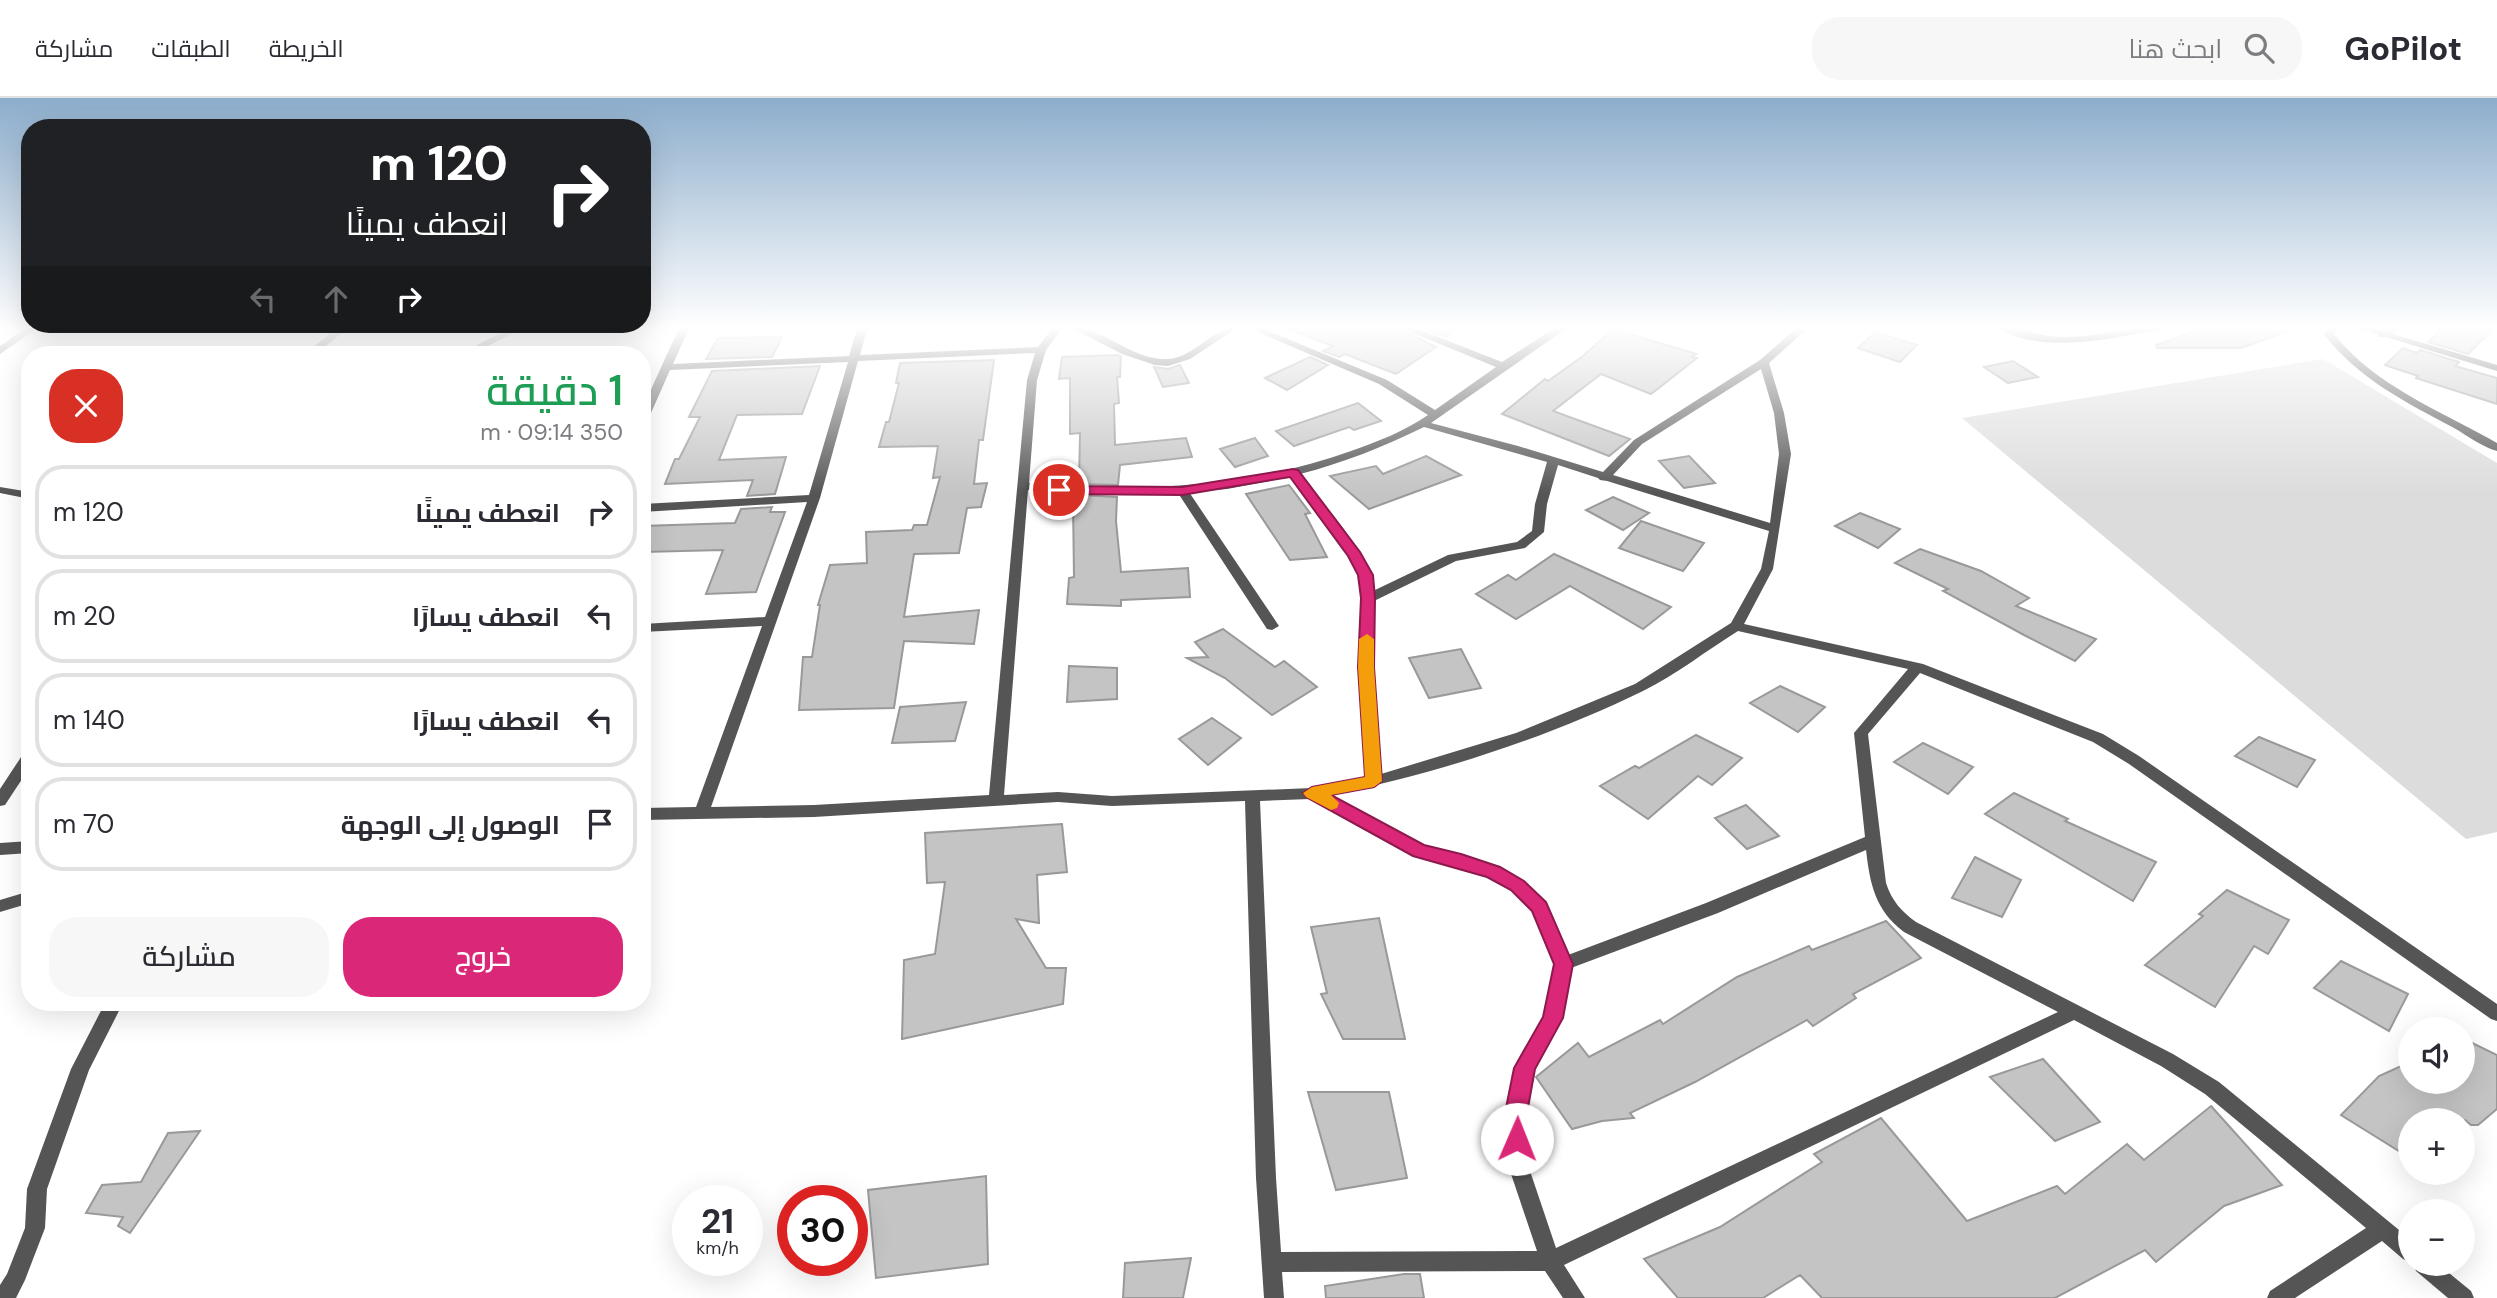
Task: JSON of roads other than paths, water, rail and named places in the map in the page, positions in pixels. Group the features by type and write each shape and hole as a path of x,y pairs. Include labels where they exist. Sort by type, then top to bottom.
{"street":[{"path":"702,812 814,498 845,382"},
{"path":"996,800 1032,382"},
{"path":"1381,382 1434,414"},
{"path":"1023,486 1106,492 1182,491 1293,473 1357,454 1423,424 1480,382"},
{"path":"1605,478 1639,442 1733,382"},
{"path":"651,814 814,811 1058,797 1112,801 1312,793 1374,781 1521,737 1640,687 1737,626 1767,569 1775,529 1785,454 1780,413 1770,382"},
{"path":"2384,382 2496,446"},
{"path":"1423,424 1775,529"},
{"path":"1368,598 1452,558 1521,545 1538,532 1541,504 1553,461"},
{"path":"1293,473 1355,555 1366,575 1366,667 1374,781"},
{"path":"0,490 21,494"},
{"path":"1182,491 1272,626"},
{"path":"651,507 814,498"},
{"path":"651,628 770,621"},
{"path":"1737,626 1917,667 2098,738 2145,767 2497,1014"},
{"path":"1917,667 1861,733 1872,841 1883,903 1893,916 2167,1060 2212,1088 2398,1242"},
{"path":"0,801 21,769"},
{"path":"1312,793 1419,851 1461,860 1493,872 1518,886 1539,907 1563,964 1553,1018 1525,1068 1516,1113 1518,1166 1550,1261 1575,1298"},
{"path":"1252,796 1270,1262 1274,1298"},
{"path":"1563,964 1712,908 1872,841"},
{"path":"0,849 21,848"},
{"path":"0,906 21,900"},
{"path":"4,1298 15,1280 35,1228 37,1189 80,1069 110,1011"},
{"path":"1270,1262 1550,1261 2075,1012"},
{"path":"2277,1298 2383,1229"},
{"path":"2437,1276 2464,1298"}]}
